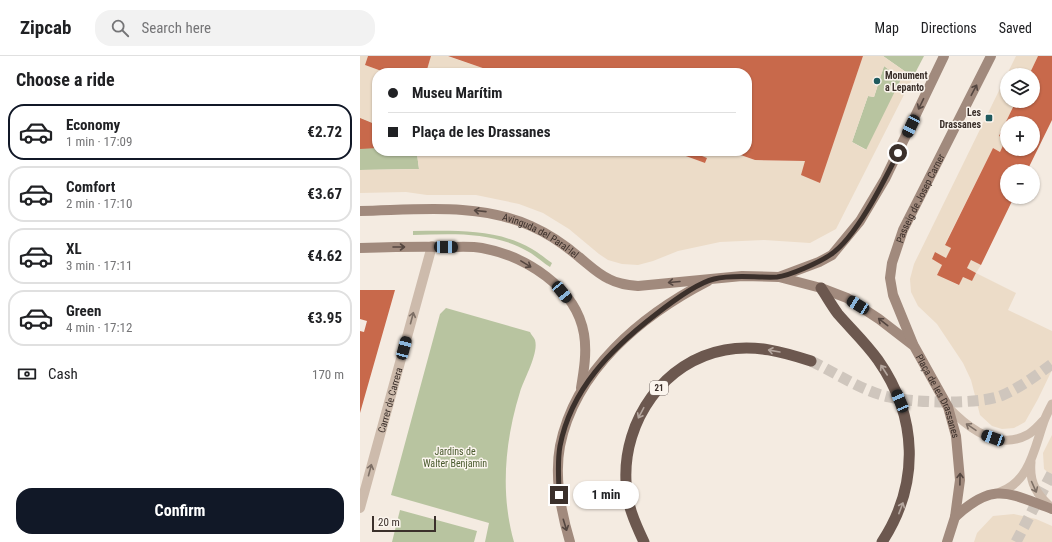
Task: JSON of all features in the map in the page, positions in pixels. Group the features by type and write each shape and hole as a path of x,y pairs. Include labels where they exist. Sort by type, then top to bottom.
{"highway":[{"path":"821,288 838,313 864,341 887,374 900,401 905,419 910,460 908,483 901,509 882,542"},
{"name":"21","path":"644,542 629,504 626,482 626,461 630,440 638,419 654,393 674,373 711,353 745,348 765,349 812,361"}],"main road":[{"path":"779,277 819,262 832,255 860,221 885,179 944,56"},
{"name":"Passeig de Josep Carner","path":"914,346 893,295 890,278 892,263 910,216 991,56"},
{"name":"Avinguda del Paral·lel","path":"360,211 462,209 489,212 513,218 533,226 552,237 609,279 622,284 638,286 713,279"},
{"path":"360,248 432,246 481,248 499,252 520,260 546,276 570,302 584,332 585,352 580,392"},
{"name":"Plaça de les Drassanes","path":"570,542 563,520 559,495 558,469 560,447 567,422 580,392 602,362 633,331 679,297 713,279 742,276 779,277 821,288 853,302 879,319 914,346 948,407 956,436 960,473 955,517 947,542"},
{"path":"955,517 967,506 1000,492 1010,494 1052,509"}],"street":[{"name":"Carrer de Carrera","path":"360,508 432,246"}],"lane":[{"path":"1000,492 1016,483 1031,459 1043,421 1052,404"},
{"path":"948,407 968,426 984,435 999,440 1015,440 1021,438 1043,421"},
{"path":"1031,459 1031,480 1040,497 1052,509"}],"green space":[{"path":"883,56 924,56 913,77"},
{"path":"884,66 902,79 867,150 852,142 868,96 874,97"},
{"path":"360,118 372,123 372,156 417,156 419,169 360,170"},
{"path":"413,231 459,231 504,237 532,249 552,263 550,267 533,254 500,240 457,234 413,235"},
{"name":"Jardins de Walter Benjamin","path":"446,308 530,332 535,340 536,345 533,359 520,392 515,410 506,467 507,505 514,542 485,542 489,523 391,495 440,314"},
{"path":"400,510 477,531 474,542 392,542"}],"shaded area":[{"path":"360,56 368,56 365,65 373,68 372,68 372,123 360,118"},
{"path":"431,56 447,56 482,68 427,68"},
{"path":"863,56 883,56 913,77 836,229 810,243 764,240 720,242 678,251 638,265 622,264 608,260 569,229 543,213 519,204 476,195 427,195 406,192 360,193 360,170 419,169 417,156 686,156 705,163 707,158 702,156 743,156 755,160 805,161 819,183","holes":["884,66 901,79 866,150 852,142 868,96 874,97"]},
{"path":"1016,56 1038,56 1032,68 1010,68"},
{"path":"1000,89 1000,108 1013,108 1009,116 1000,116 1000,152 993,148 945,244 951,248 946,258 935,252 932,259 942,265 938,275 958,285 963,277 972,281 976,273 1016,293 1008,310 1052,331 1052,370 1025,422 1014,428 1002,429 992,426 980,415 971,380 963,363 937,324 918,306 911,292 910,279 914,264"},
{"path":"971,260 981,265 976,273 967,268"},
{"path":"1052,435 1052,476 1044,469 1043,453"},
{"path":"1014,514 1036,519 1052,526 1052,542 974,542 977,533 993,516"}],"building":[{"path":"368,56 431,56 427,68 373,68 365,65"},
{"path":"448,56 863,56 820,183 801,175 805,161 755,160 743,156 752,156 752,68 483,68"},
{"path":"1038,56 1052,56 1052,120 1040,144 1040,116 1009,116 1013,108 1040,108 1040,68 1032,68"},
{"path":"360,118 372,123 372,148 360,149"},
{"path":"993,148 1000,152 1000,156 1034,156 1030,164 1000,164 1000,204 1011,204 981,265 971,260 967,268 976,273 972,281 963,277 959,285 937,275 942,265 932,259 935,252 946,258 951,248 945,245"},
{"path":"686,156 702,156 707,158 705,163"},
{"path":"360,290 395,290 360,413 360,331 364,332 367,321 360,319"}],"tunnel":[{"path":"811,361 869,391 900,399 930,402 963,402 993,398 1003,395 1035,377 1052,364"},
{"path":"1016,542 1052,473"}],"place":[{"name":"Monument a Lepanto","path":"877,81"},
{"name":"Les Drassanes","path":"989,118"}],"route":[{"path":"559,495 558,469 560,447 567,422 580,392 602,362 633,331 662,309 679,297 713,279 742,276 779,277 819,262 832,255 860,221 878,192 898,153"}]}
